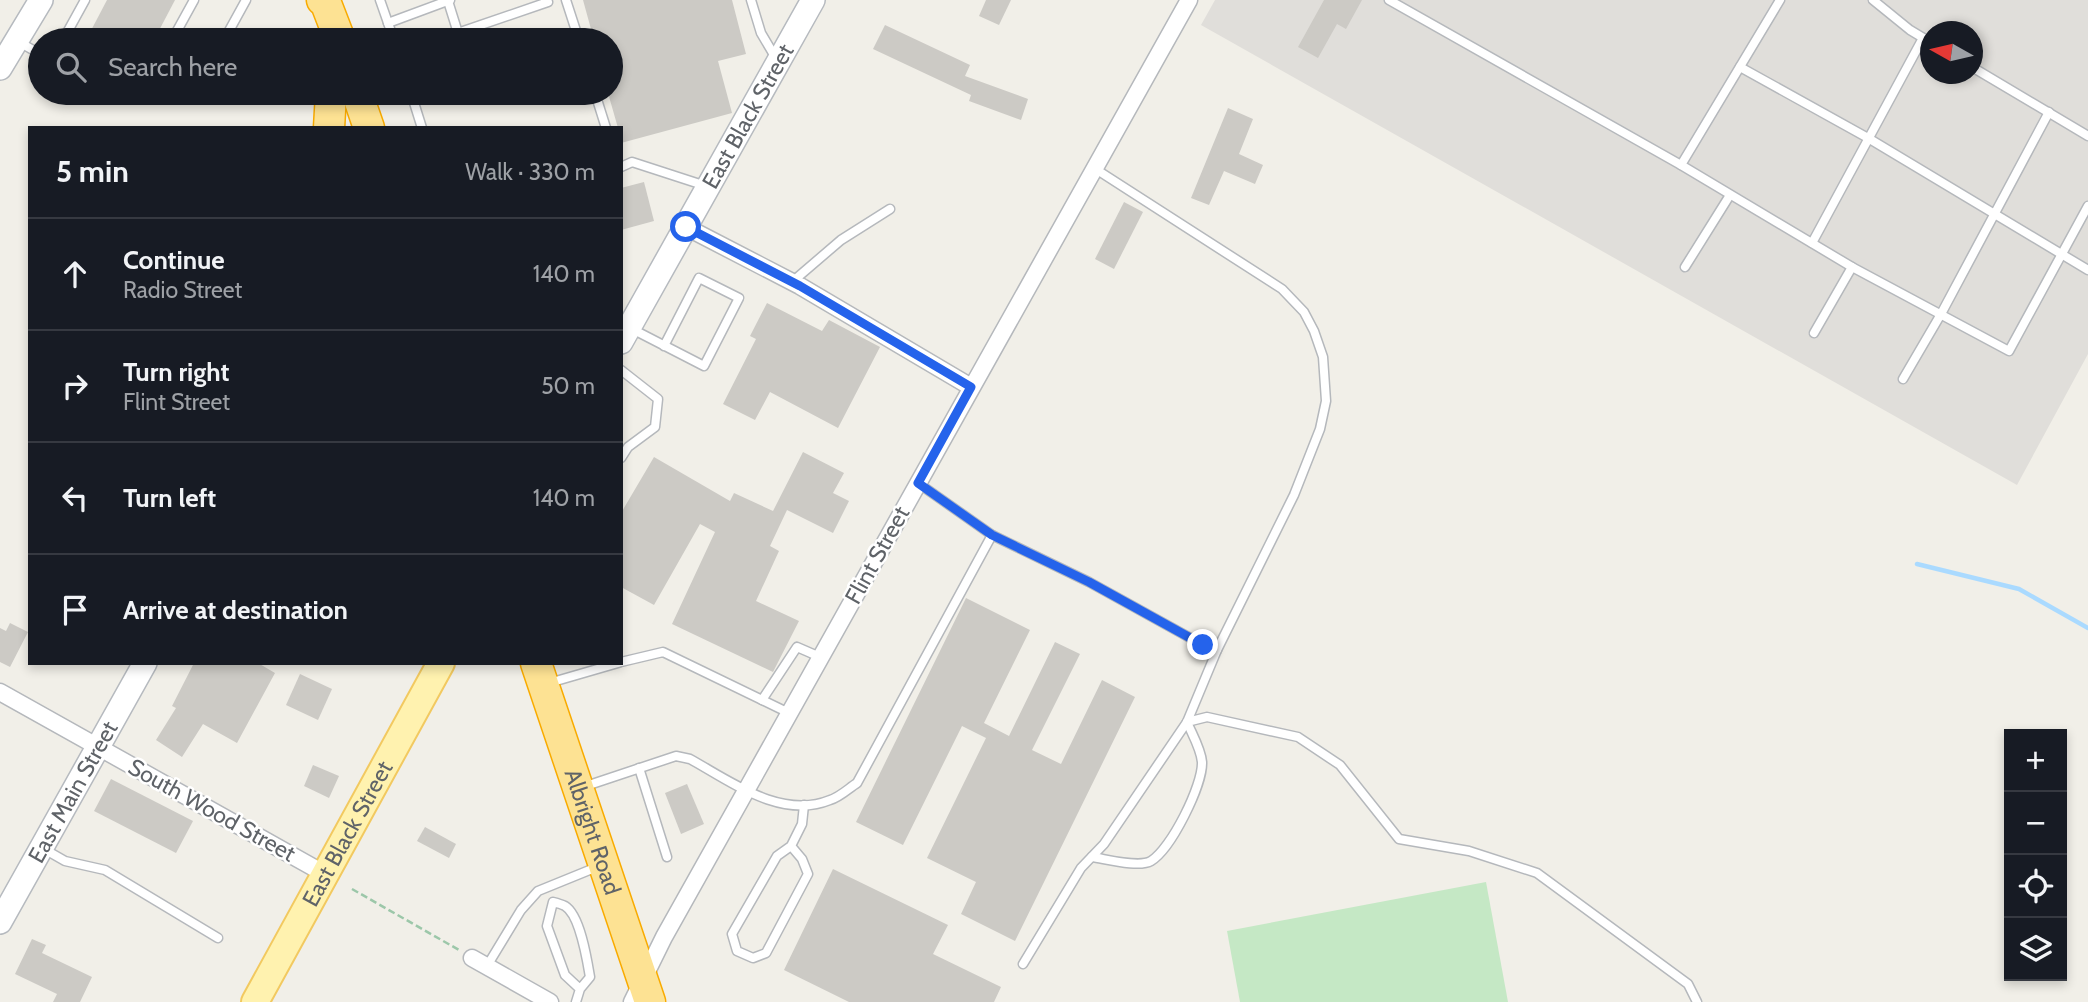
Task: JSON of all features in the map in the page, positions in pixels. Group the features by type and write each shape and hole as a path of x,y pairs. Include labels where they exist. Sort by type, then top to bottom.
{"highway":[{"path":"316,0 314,7 320,28"},
{"path":"322,0 325,1 335,28"},
{"path":"329,126 330,105"},
{"path":"345,105 351,126"},
{"path":"361,105 368,126"},
{"name":"Albright Road","path":"539,674 603,864 642,995"}],"main road":[{"name":"East Black Street","path":"255,1002 440,665"}],"street":[{"path":"0,68 41,0"},
{"name":"East Black Street","path":"625,335 813,0"},
{"name":"Flint Street","path":"642,995 664,937 1189,0"},
{"path":"686,227 792,282 971,387"},
{"name":"East Main Street","path":"0,922 144,665"},
{"name":"South Wood Street","path":"0,692 325,874"},
{"path":"479,962 550,1002"}],"lane":[{"path":"70,28 85,0"},
{"path":"179,28 194,0"},
{"path":"231,28 246,0"},
{"path":"380,0 390,28"},
{"path":"388,23 449,0 457,28"},
{"path":"566,0 575,28"},
{"path":"751,0 761,33 778,62"},
{"path":"1389,0 1681,165 1852,267 2009,351 2088,206"},
{"path":"1681,165 1780,0"},
{"path":"1873,0 1920,36"},
{"path":"472,28 550,1"},
{"path":"17,40 28,47"},
{"path":"1812,243 1868,138 1920,52"},
{"path":"1740,67 1868,138 2088,270"},
{"path":"1983,73 2088,136"},
{"path":"415,105 421,126"},
{"path":"599,105 605,126"},
{"path":"1903,379 1995,216 2049,112"},
{"path":"623,166 632,163 708,187"},
{"path":"1023,964 1081,868 1104,844 1187,722 1217,650 1294,495 1320,429 1326,401 1323,357 1314,331 1304,312 1282,289 1094,168"},
{"path":"1685,267 1730,195"},
{"path":"792,282 841,240 890,209"},
{"path":"1814,333 1852,267"},
{"path":"625,335 664,346 704,366 740,298 699,278 664,346"},
{"path":"623,372 658,399 655,427 628,447 623,455"},
{"path":"918,483 992,535 1089,582 1203,645 1217,650"},
{"path":"578,789 676,756 690,759 772,801 804,805 830,801 857,783 992,535"},
{"path":"762,700 797,647 820,657"},
{"path":"623,662 663,652 789,713"},
{"path":"539,674 604,665"},
{"path":"1187,722 1207,717 1298,737 1340,765 1399,839 1469,851 1537,873 1688,984 1697,1002"},
{"path":"1092,857 1139,864 1150,862 1164,848 1200,779 1201,755 1187,722"},
{"path":"639,768 667,857"},
{"path":"791,846 802,859 808,874 766,953 753,958 737,951 732,933 777,856 791,846 802,824 804,805"},
{"path":"42,847 65,861 105,870 218,938"},
{"path":"479,962 538,891 603,864"},
{"path":"547,887 553,902 547,926 565,975 580,989"},
{"path":"553,902 565,906 572,914 586,949 590,976 580,989 576,1002"}],"path":[{"path":"352,889 479,962"}],"shaded area":[{"path":"1215,0 2088,0 2088,354 2017,485 1201,25"}],"green space":[{"path":"1486,882 1508,1002 1240,1002 1227,931"}],"building":[{"path":"107,0 175,0 160,28 92,28"},
{"path":"583,0 732,0 746,54 718,61 732,113 623,142 623,126 617,126 611,105 623,105 623,28 591,28"},
{"path":"986,0 1011,0 999,25 979,16"},
{"path":"1324,0 1362,0 1346,29 1337,24 1318,58 1298,47"},
{"path":"885,25 970,65 965,76 1028,99 1021,120 969,101 971,95 873,49"},
{"path":"1228,108 1253,119 1239,154 1263,165 1255,184 1224,171 1209,205 1191,198"},
{"path":"644,182 654,221 623,229 623,187"},
{"path":"1124,202 1143,212 1114,269 1095,259"},
{"path":"767,303 822,331 829,320 880,347 838,428 770,392 755,420 723,404 756,339 750,336"},
{"path":"803,452 844,473 833,493 849,501 833,533 787,510 770,546 779,551 756,601 799,621 773,672 672,624 715,532 700,524 654,605 623,588 623,510 654,457 730,501 734,493 773,511"},
{"path":"966,598 1030,630 984,723 1009,736 1055,642 1080,654 1032,750 1061,764 1102,680 1135,697 1015,941 961,914 976,882 927,858 986,738 962,726 903,845 856,822"},
{"path":"10,623 28,632 10,667 0,662 0,628 6,631"},
{"path":"193,665 261,665 275,673 237,743 203,724 182,757 156,740 176,708 172,706"},
{"path":"300,674 332,689 318,720 286,705"},
{"path":"313,765 339,776 329,798 304,786"},
{"path":"111,779 193,821 176,853 94,811"},
{"path":"687,784 704,824 681,834 665,793"},
{"path":"425,827 456,844 449,858 417,841"},
{"path":"833,869 948,925 933,954 1001,987 994,1002 849,1002 784,970"},
{"path":"32,939 46,945 42,953 92,977 80,1002 53,1002 57,994 15,974"}],"waterway":[{"path":"1917,564 2019,589 2088,628"}],"route":[{"path":"686,227 800,286 971,387 918,483 992,535 1089,582 1203,645"}]}
